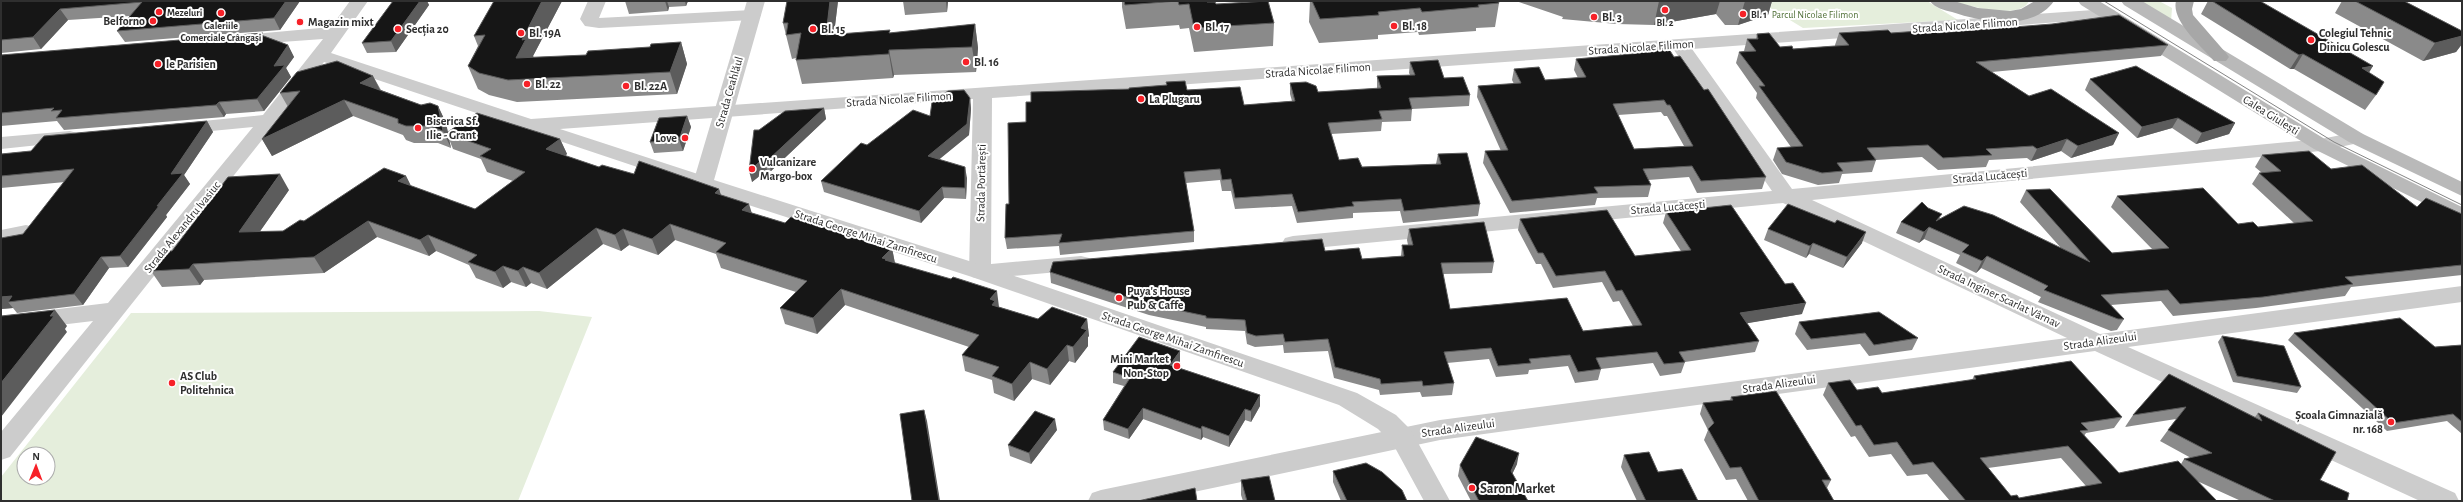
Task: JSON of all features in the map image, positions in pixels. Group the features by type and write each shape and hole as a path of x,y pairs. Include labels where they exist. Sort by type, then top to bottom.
{"main road":[{"path":"1939,1 1961,10 1991,15 2017,15 2036,10 2045,1"},
{"name":"Calea Giulești","path":"2087,1 2321,145 2462,215"},
{"name":"Calea Giulești","path":"2130,1 2356,138 2462,190"},
{"path":"2185,1 2183,9 2185,16 2220,56"}],"street":[{"name":"Strada Alexandru Ivasiuc","path":"1,450 269,120 320,55 359,1"},
{"path":"597,1 589,19 591,22 598,23 754,8"},
{"name":"Strada Ceahlăul","path":"703,184 754,8"},
{"name":"Strada Nicolae Filimon","path":"528,125 2108,14"},
{"path":"220,42 337,32"},
{"name":"Strada Inginer Scarlat Vârnav","path":"1680,45 1786,196 2096,342 2446,501"},
{"name":"Strada George Mihai Zamfirescu","path":"320,55 703,184 980,272 1348,399 1387,422 1402,437 1437,501"},
{"name":"Strada Portărești","path":"980,272 983,93"},
{"path":"158,130 269,120"},
{"path":"1,143 88,136"},
{"name":"Strada Lucăcești","path":"1277,244 2321,145 2356,138"},
{"path":"1,237 26,232"},
{"path":"980,272 1102,261"},
{"name":"Strada Alizeului","path":"1101,501 1402,437 2096,342 2462,294"},
{"path":"1,324 115,310"}],"green space":[{"name":"Parcul Nicolae Filimon","path":"1759,1 1927,1 1958,20 1803,28"},
{"path":"1950,1 2029,1 2024,7 2005,11 1980,8"},
{"path":"2137,1 2159,1 2172,8 2171,22"},
{"path":"539,311 592,317 518,501 1,501 1,477 16,458 16,486 56,486 56,446 26,446 131,313"}],"building":[{"path":"1,1 286,1 274,18 117,31 142,2 60,9 33,37 1,40"},
{"path":"393,1 420,1 391,41 362,43"},
{"path":"494,1 542,1 522,40 526,39 516,58 586,55 588,51 650,47 651,44 681,42 670,72 508,80 479,73 468,66 485,35 474,36"},
{"path":"787,1 830,1 826,35 890,30 889,33 975,24 972,47 889,50 889,54 796,60 801,33 786,35 788,23 783,23"},
{"path":"1124,1 1178,1 1125,5"},
{"path":"1178,1 1207,1 1215,2 1216,4 1268,1 1274,23 1194,28 1189,4 1179,5"},
{"path":"1312,1 1498,1 1499,3 1478,5 1479,7 1422,12 1420,8 1378,12 1379,15 1320,19"},
{"path":"2212,1 2260,1 2373,66 2362,68 2384,82 2376,95 2303,54 2299,55"},
{"path":"2355,1 2404,1 2462,31 2462,36 2435,43"},
{"path":"2119,15 2168,45 1976,62 2029,96 2051,89 2119,133 2078,146 2067,139 2037,149 2033,146 1986,149 1992,155 1943,158 1928,145 1867,148 1876,160 1837,163 1843,171 1822,173 1786,162 1777,148 1803,146 1759,86 1765,86 1739,52 1756,51 1747,39 1758,39 1757,34 1769,33 1780,47 1792,46 1793,49 1849,45 1839,33 1888,30 1891,33 1934,30 1937,33 2052,24"},
{"path":"263,33 261,35 288,45 274,66 285,65 257,99 219,102 216,105 56,118 62,110 51,111 54,108 1,113 1,55"},
{"path":"1667,46 1674,57 1680,56 1704,90 1708,89 1766,177 1701,181 1692,166 1643,169 1651,185 1594,187 1598,193 1512,201 1485,151 1508,150 1478,86 1521,83 1514,69 1539,67 1545,80 1586,77 1576,59 1641,53 1638,49","holes":["1664,100 1667,105 1670,105 1693,146 1634,149 1613,104"]},
{"path":"1438,60 1444,78 1463,77 1470,95 1409,98 1412,109 1379,111 1382,119 1328,123 1339,160 1358,158 1362,167 1441,164 1438,154 1467,153 1480,204 1404,211 1401,199 1352,202 1354,206 1298,212 1292,194 1235,198 1231,179 1222,180 1220,169 1184,172 1194,231 1059,243 1062,234 1005,238 1006,204 1009,204 1008,123 1026,122 1026,102 1031,102 1031,92 1129,89 1167,85 1166,82 1185,81 1187,90 1240,87 1244,105 1295,101 1290,83 1306,82 1316,86 1318,92 1381,88 1377,76 1415,75 1410,62"},
{"path":"337,61 373,76 360,83 421,105 430,103 438,106 443,131 430,126 406,126 398,123 398,119 344,100 262,139 300,91 280,93 297,72"},
{"path":"2136,66 2235,123 2202,133 2178,118 2142,127 2090,79"},
{"path":"964,90 970,98 967,124 928,156 965,167 965,188 942,187 919,211 821,181 861,143 867,145 913,110 930,116 932,102 948,91"},
{"path":"824,108 768,160 764,158 749,171 754,130 759,130 785,111"},
{"path":"477,113 560,139 546,149 599,167 602,165 634,174 639,161 719,189 715,193 749,204 742,210 785,223 791,217 801,220 804,217 883,242 881,244 892,248 882,258 886,259 885,260 951,279 953,277 997,291 990,299 995,301 992,305 1038,319 1052,307 1087,319 1081,328 1087,330 1073,347 1067,345 1047,369 1030,362 1012,384 992,376 999,367 962,355 979,335 841,289 813,318 780,308 807,281 716,252 726,243 670,224 652,239 623,229 615,235 596,228 539,273 523,267 518,271 503,266 495,272 468,262 477,255 428,235 420,240 368,221 314,257 193,264 189,269 151,271 166,251 172,251 228,177 280,174 239,232 283,231 300,220 304,221 384,168 406,176 398,181 475,209 525,172 480,156 491,149 446,133"},
{"path":"687,116 679,140 650,142 659,118"},
{"path":"207,121 171,174 183,173 120,256 101,257 74,294 8,302 12,296 1,297 1,238 23,234 74,169 1,176 1,154 31,151 44,136"},
{"path":"2309,151 2331,169 2362,165 2417,207 2426,198 2462,214 2462,265 2345,277 2353,284 2263,297 2180,304 2168,290 2101,295 2124,319 2118,319 2044,290 2048,286 1987,256 1982,261 1962,252 1969,245 1929,227 1924,232 1901,222 1922,202 1928,208 1942,214 1936,221 1964,206 1993,215 2090,262 2026,190 2050,189 2112,253 2169,248 2117,196 2203,188 2238,224 2253,222 2258,227 2313,221 2259,173 2281,171 2262,155"},
{"path":"1788,204 1835,223 1837,220 1866,232 1847,257 1813,243 1810,246 1768,229"},
{"path":"1731,205 1785,284 1793,283 1806,303 1740,313 1759,341 1679,352 1685,362 1664,364 1657,352 1596,358 1601,369 1578,372 1570,355 1529,359 1531,363 1498,366 1491,348 1444,352 1454,383 1423,386 1422,381 1381,384 1380,379 1335,367 1328,339 1285,342 1283,334 1256,336 1247,333 1245,320 1206,318 1206,316 1148,304 1050,272 1053,262 1322,239 1325,251 1359,248 1362,259 1404,256 1402,245 1413,245 1409,229 1484,222 1494,262 1441,263 1450,309 1567,298 1583,331 1642,325 1622,290 1616,291 1605,271 1556,276 1543,253 1538,253 1520,219 1607,210 1635,256 1691,250 1666,212"},
{"path":"55,310 50,316 54,316 1,383 1,316"},
{"path":"1879,312 1918,338 1874,345 1865,333 1811,339 1799,322"},
{"path":"2400,318 2435,347 2462,345 2462,422 2453,414 2393,423 2294,333"},
{"path":"2222,336 2284,346 2301,387 2237,376"},
{"path":"1139,337 1180,351 1170,365 1260,395 1251,411 1245,409 1229,436 1202,426 1201,429 1143,408 1128,429 1103,420 1130,378 1113,372"},
{"path":"2071,361 2122,417 2081,423 2088,430 2080,431 2119,473 2178,461 2217,501 1966,501 1933,462 1913,465 1897,442 1874,445 1861,425 1856,426 1828,383 1850,380 1857,390 1878,387 1882,393 1976,379 1974,376","holes":["2068,446 2102,483 2019,498 2017,495 2011,496 1980,458"]},
{"path":"2169,374 2262,421 2258,413 2336,452 2320,480 2349,493 2347,501 2275,501 2184,459 2212,453 2168,430 2186,407 2133,415"},
{"path":"1776,391 1831,480 1822,480 1834,501 1759,501 1741,467 1730,468 1708,429 1714,423 1703,403 1733,400 1731,397"},
{"path":"924,410 939,501 912,501 900,414"},
{"path":"1035,411 1055,419 1029,453 1008,445"},
{"path":"1476,437 1519,453 1511,471 1528,501 1479,501 1460,465"},
{"path":"1649,452 1658,472 1682,469 1698,501 1646,501 1624,455"},
{"path":"1366,463 1382,472 1402,490 1407,501 1347,501 1333,471"},
{"path":"1269,476 1275,501 1247,501 1241,480"},
{"path":"1195,488 1197,501 1138,501"}],"tram line":[{"path":"2104,1 2334,142 2462,205"}],"place":[{"name":"Bl. 2","path":"1665,10"},
{"name":"Mezeluri","path":"159,12"},
{"name":"Galeriile Comerciale Crângași","path":"221,13"},
{"name":"Bl. 1","path":"1743,14"},
{"name":"Bl. 3","path":"1594,17"},
{"name":"Belforno","path":"153,21"},
{"name":"Magazin mixt","path":"300,22"},
{"name":"Bl. 18","path":"1394,26"},
{"name":"Bl. 17","path":"1197,27"},
{"name":"Secția 20","path":"398,29"},
{"name":"Bl. 15","path":"813,29"},
{"name":"Bl. 19A","path":"521,33"},
{"name":"Colegiul Tehnic Dinicu Golescu","path":"2311,40"},
{"name":"Bl. 16","path":"966,62"},
{"name":"le Parisien","path":"158,64"},
{"name":"Bl. 22","path":"527,84"},
{"name":"Bl. 22A","path":"626,86"},
{"name":"La Plugaru","path":"1141,99"},
{"name":"Biserica Sf. Ilie - Grant","path":"418,128"},
{"name":"Love","path":"685,138"},
{"name":"Vulcanizare Margo-box","path":"752,169"},
{"name":"Puya's House Pub & Caffe","path":"1119,298"},
{"name":"Mini Market Non-Stop","path":"1177,366"},
{"name":"AS Club Politehnica","path":"172,383"},
{"name":"Școala Gimnazială nr. 168","path":"2391,422"},
{"name":"Saron Market","path":"1472,488"}]}
